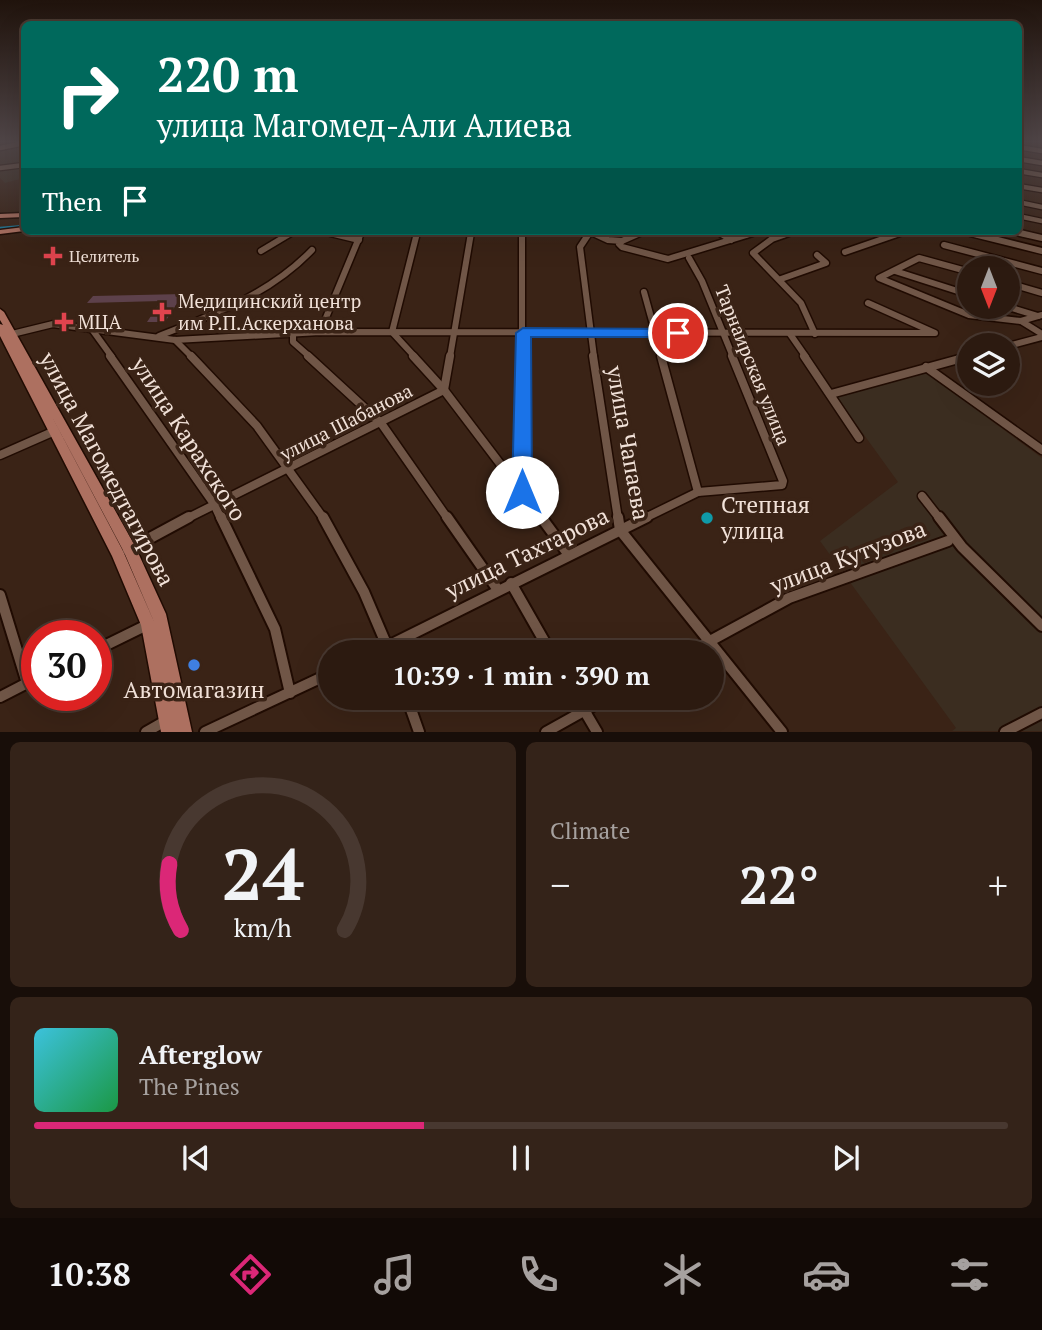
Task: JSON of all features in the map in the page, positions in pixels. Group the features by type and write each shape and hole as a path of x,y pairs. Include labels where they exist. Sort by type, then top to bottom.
{"main road":[{"path":"0,216 21,215"},
{"path":"0,232 21,229"},
{"name":"улица Магомедтагирова","path":"4,326 57,430 161,619 184,732"},
{"name":"улица Магомедтагирова","path":"124,553 148,625 168,726"}],"street":[{"path":"1022,187 1042,190"},
{"path":"1022,203 1042,206"},
{"path":"1022,217 1042,221"},
{"path":"1022,234 1042,238"},
{"path":"261,251 288,235"},
{"path":"338,235 359,240"},
{"path":"320,332 361,235"},
{"path":"392,332 417,235"},
{"name":"улица Шабанова","path":"124,553 214,504 443,390 456,332 470,235"},
{"path":"522,235 522,492"},
{"name":"улица Чапаева","path":"589,235 580,247 590,333 620,530 709,640"},
{"path":"595,235 622,241 636,235"},
{"path":"723,235 731,240"},
{"path":"622,241 619,244 622,247 668,259 747,235"},
{"path":"784,235 772,239 753,253 781,279 801,303 815,334"},
{"path":"845,252 894,235"},
{"path":"977,235 1042,251"},
{"path":"944,245 1042,271"},
{"path":"158,337 229,308 289,273 312,250"},
{"path":"781,279 826,262 817,255"},
{"name":"Тарнаирская улица","path":"688,258 702,281 724,334 783,481 782,485"},
{"path":"957,268 919,258 879,278 969,315 1021,321 1040,316"},
{"path":"895,271 957,291"},
{"path":"1020,287 1042,293"},
{"path":"644,292 698,492"},
{"path":"4,326 53,324 175,340 320,332 935,333 868,303"},
{"path":"1020,310 1040,316"},
{"path":"1021,321 1042,336"},
{"name":"улица Карахского","path":"91,328 214,504 275,629 290,693"},
{"path":"392,332 443,390 569,555"},
{"path":"293,333 293,342 381,423 498,590"},
{"path":"790,334 859,438"},
{"path":"1020,342 1042,336"},
{"path":"175,340 257,426 288,469 344,551 384,640"},
{"path":"831,394 957,360"},
{"path":"926,368 1042,450"},
{"path":"0,455 57,430"},
{"name":"улица Тахтарова","path":"407,640 511,583 698,492 782,485"},
{"path":"922,496 962,547 1042,626"},
{"name":"улица Кутузова","path":"712,640 789,598 948,541"},
{"path":"511,583 544,640"},
{"path":"0,595 21,651"},
{"path":"112,642 161,619"},
{"name":"улица Чапаева","path":"724,659 782,732"},
{"path":"205,732 318,679"},
{"path":"0,696 21,686"},
{"path":"411,710 419,732"},
{"path":"546,732 585,711 597,732"},
{"path":"146,732 168,726 181,713"},
{"path":"1005,732 1042,713"}],"shaded area":[{"path":"0,175 21,175 21,179 5,183"},
{"path":"925,372 1042,458 1042,731 952,731 956,728 820,541 898,482 836,396"}],"building":[{"name":"Медицинский центр им Р.П.Аскерханова","path":"183,294 165,322 147,322 161,301 87,303 93,296"}],"waterway":[{"path":"0,229 21,227"}],"place":[{"name":"Целитель","path":"53,256"},
{"name":"Медицинский центр им Р.П.Аскерханова","path":"162,312"},
{"name":"МЦА","path":"64,322"},
{"name":"Степная улица","path":"707,518"},
{"name":"Автомагазин","path":"194,665"}],"route":[{"path":"522,492 523,333 678,333"}]}
